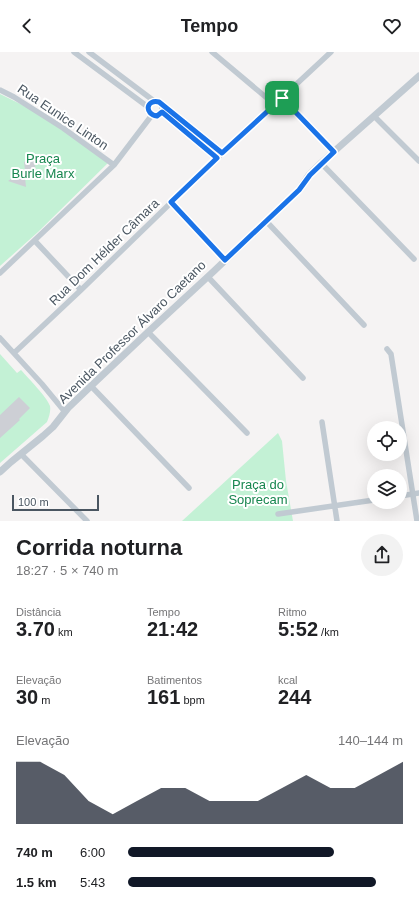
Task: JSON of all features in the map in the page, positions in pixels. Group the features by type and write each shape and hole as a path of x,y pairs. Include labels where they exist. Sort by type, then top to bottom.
{"street":[{"path":"74,52 148,107 149,112 152,115"},
{"path":"89,52 154,101 159,102 222,153"},
{"name":"Rua Dom Hélder Câmara","path":"14,353 222,153 331,52"},
{"path":"216,53 274,104"},
{"name":"Avenida Professor Álvaro Caetano","path":"0,472 53,427 65,412 148,332 299,190 310,175 321,164 419,76"},
{"name":"Rua Eunice Linton","path":"0,90 64,128 114,165"},
{"path":"282,98 334,152"},
{"path":"148,107 150,103 154,101"},
{"path":"162,105 162,112"},
{"path":"152,115 157,116 162,112"},
{"path":"162,112 217,158"},
{"path":"0,273 114,165 152,115"},
{"path":"374,116 419,161"},
{"path":"321,164 414,259"},
{"path":"171,202 225,260"},
{"path":"266,222 364,325"},
{"path":"35,241 81,290"},
{"path":"208,277 303,378"},
{"path":"148,332 247,433"},
{"path":"0,338 65,412"},
{"path":"387,349 391,354 416,494 417,521"},
{"path":"92,386 189,488"},
{"path":"322,422 336,521"},
{"path":"21,454 87,521"},
{"path":"278,514 367,501"}],"green space":[{"name":"Praça Burle Marx","path":"0,94 53,120 110,161 38,232 0,266"},
{"path":"0,354 17,373 21,370 37,388 50,406 50,414 47,422 0,463"},
{"name":"Praça do Soprecam","path":"278,433 282,441 286,481 293,521 182,521"}],"building":[{"path":"34,158 36,172 25,177 26,187 8,181 25,170 24,162"},
{"path":"19,397 30,408 19,419 20,420 0,438 0,415"}],"route":[{"path":"282,98 334,152 310,175 299,190 225,260 171,202 217,158 162,112 157,116 150,114 148,110 149,105 154,101 159,102 222,153 282,98"}]}
